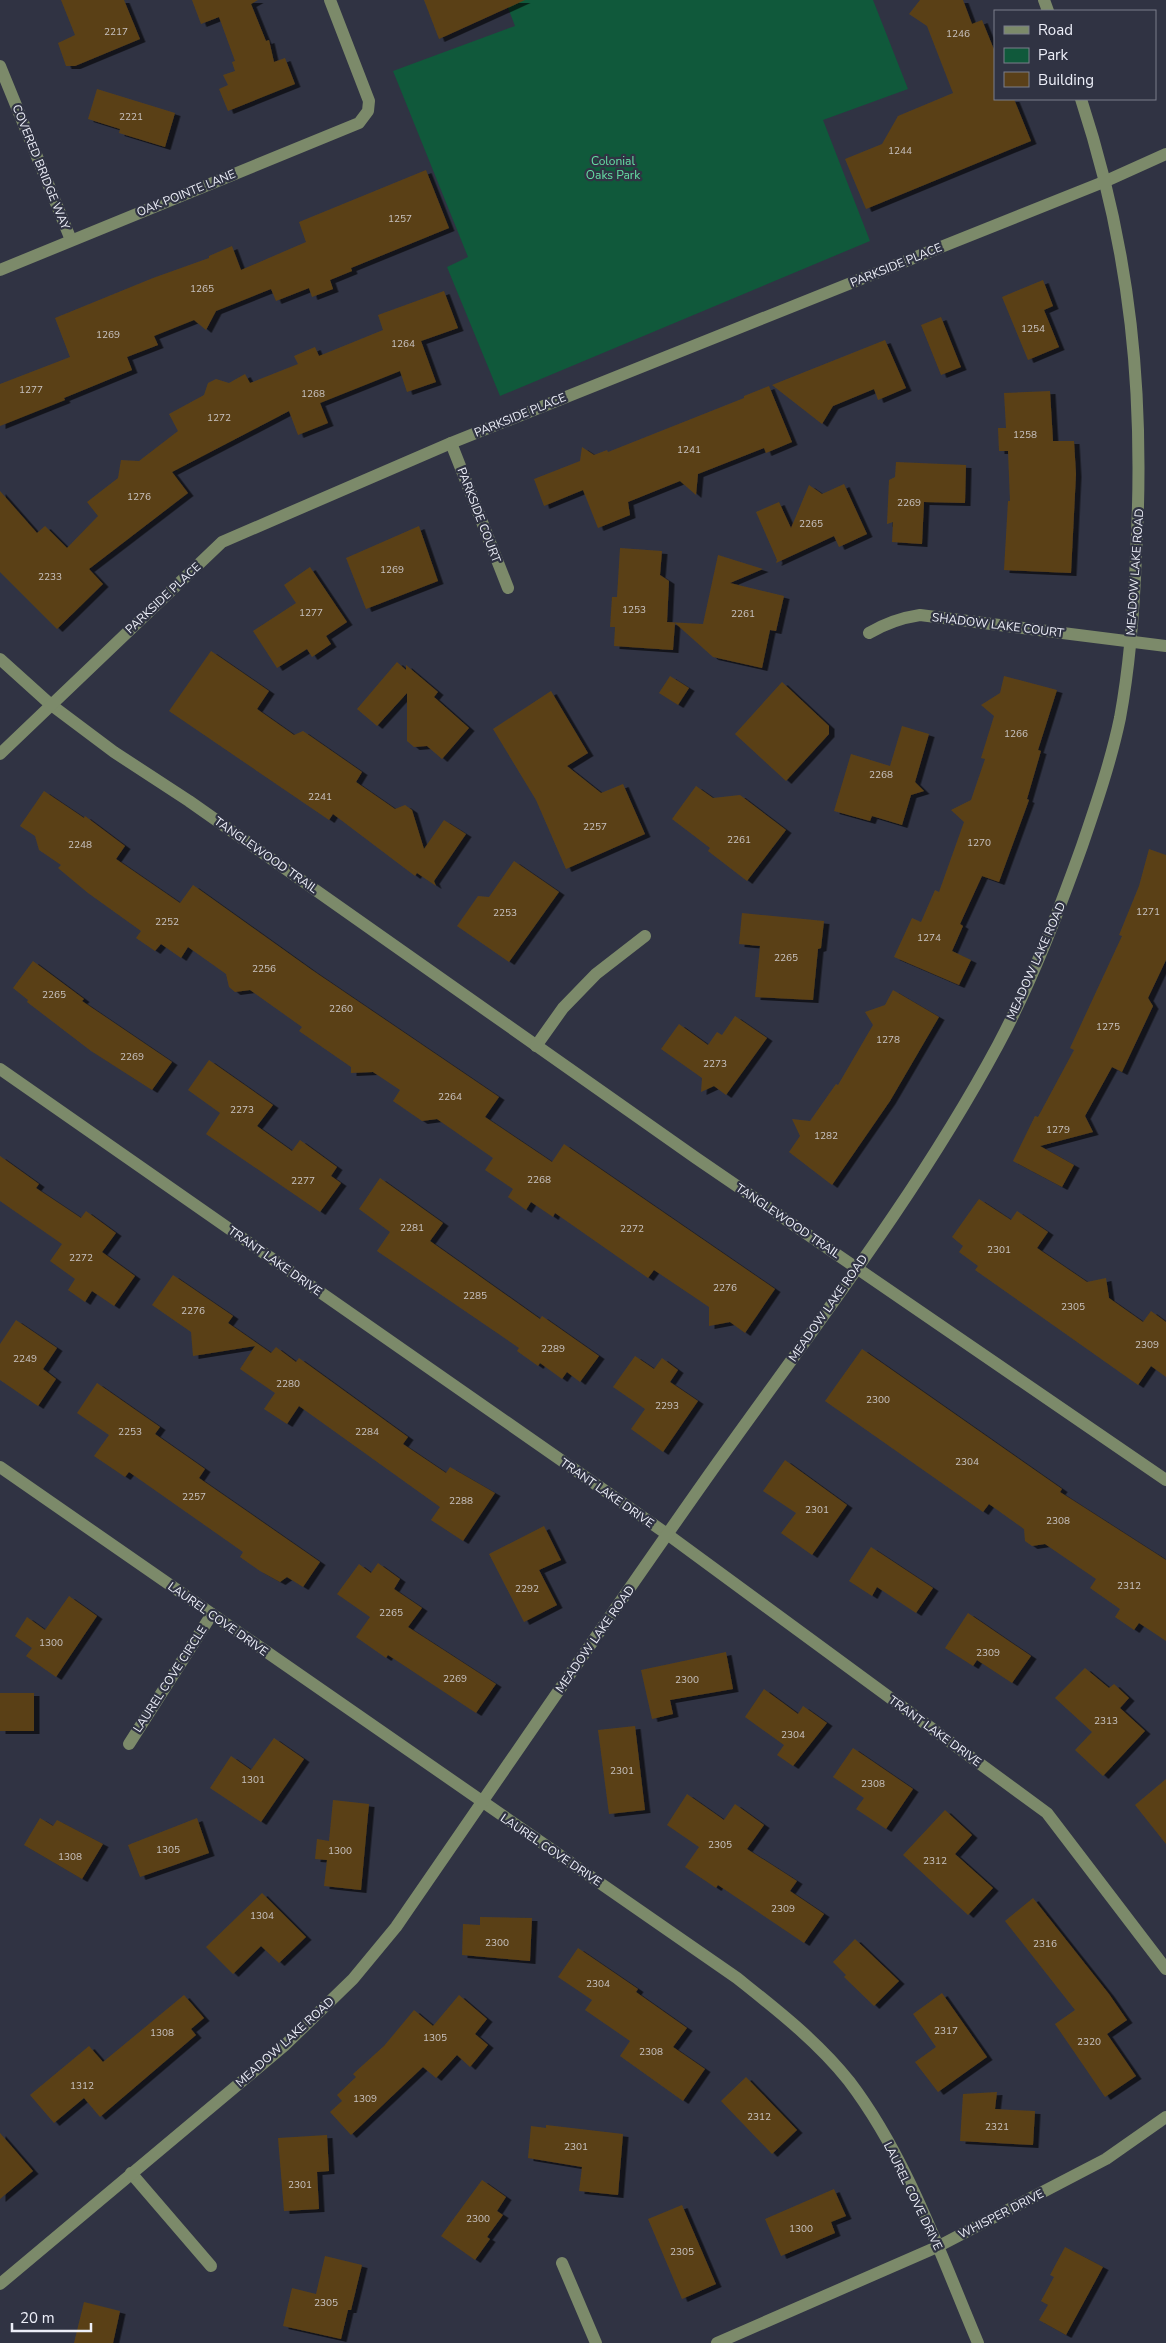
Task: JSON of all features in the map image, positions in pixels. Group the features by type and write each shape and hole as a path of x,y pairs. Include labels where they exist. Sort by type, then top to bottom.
{"street":[{"name":"OAK POINTE LANE","path":"0,270 359,123 368,111 369,101 330,0"},
{"name":"COVERED BRIDGE WAY","path":"0,66 70,240"},
{"name":"MEADOW LAKE ROAD","path":"0,2284 130,2173 284,2046 353,1979 396,1927 667,1534 857,1268 954,1120 999,1044 1024,992 1062,903 1094,812 1120,720 1130,641 1139,502 1139,422 1134,342 1122,257 1106,181 1081,100"},
{"name":"PARKSIDE PLACE","path":"0,754 50,704 222,542 451,443 1106,181 1166,154"},
{"name":"PARKSIDE COURT","path":"451,443 508,588"},
{"name":"SHADOW LAKE COURT","path":"869,633 885,623 902,617 920,615 1166,646"},
{"name":"TANGLEWOOD TRAIL","path":"0,659 50,704 114,752 197,807 536,1046 1166,1480"},
{"path":"536,1046 563,1008 596,974 645,936"},
{"name":"TRANT LAKE DRIVE","path":"0,1069 667,1534 1047,1813 1166,1969"},
{"name":"LAUREL COVE DRIVE","path":"0,1467 737,1978 800,2029 850,2082 879,2127 904,2173 978,2343"},
{"name":"LAUREL COVE CIRCLE","path":"128,1744 212,1614"},
{"name":"WHISPER DRIVE","path":"717,2343 937,2247 1106,2159 1166,2117"},
{"path":"130,2173 211,2266"},
{"path":"562,2263 596,2343"}],"green space":[{"name":"Colonial Oaks Park","path":"505,0 873,0 908,89 823,120 870,241 500,396 447,267 468,257 393,71 515,26"}],"building":[{"path":"61,0 124,0 140,39 75,66 66,66 58,43 75,35"},
{"path":"192,0 258,0 251,4 266,41 269,40 274,62 285,58 295,84 228,111 219,89 228,85 223,75 235,71 232,62 235,61 219,17 201,24"},
{"path":"424,0 525,0 439,39"},
{"path":"920,0 963,0 972,24 982,20 994,50 994,100 1014,100 1031,141 866,209 845,159 882,144 898,116 953,93 927,26 909,14"},
{"path":"97,89 175,113 165,147 119,133 120,129 88,119"},
{"path":"426,170 449,228 351,268 352,271 330,280 333,289 312,297 309,288 276,301 271,289 216,311 206,330 194,320 154,336 158,345 127,357 132,370 0,426 0,384 70,357 55,318 153,278 209,258 209,256 232,246 241,270 306,242 299,222"},
{"path":"1043,280 1053,306 1044,310 1059,347 1028,360 1002,297"},
{"path":"444,291 458,328 421,341 436,382 407,392 400,371 320,403 328,423 298,435 289,411 172,472 188,493 89,569 103,584 57,629 0,572 0,491 37,533 45,526 67,548 98,516 87,502 118,478 121,460 139,461 178,431 169,414 204,395 208,383 216,379 229,383 245,374 250,383 298,364 294,356 315,347 319,356 383,330 378,315"},
{"path":"941,317 961,367 941,375 921,325"},
{"path":"885,340 906,388 878,400 874,389 833,406 822,424 772,385"},
{"path":"769,386 792,442 766,453 764,448 698,474 696,495 680,481 628,502 630,515 598,528 583,490 544,506 534,479 580,461 582,447 594,455 607,450 608,452 744,398 744,396"},
{"path":"1050,391 1053,441 1074,441 1076,474 1071,573 1004,570 1008,501 1010,501 1008,451 999,451 998,428 1006,428 1004,393"},
{"path":"896,462 966,465 965,503 924,502 922,544 892,542 893,522 887,524 889,480 895,477"},
{"path":"844,484 867,534 839,547 834,536 776,563 777,560 756,512 779,502 791,528 809,485 822,494"},
{"path":"419,526 438,581 366,609 346,558"},
{"path":"620,548 662,551 660,575 669,581 667,622 703,624 718,555 763,569 730,583 784,596 776,631 770,630 762,668 713,657 675,623 673,650 614,646 615,627 610,627 612,597 617,597"},
{"path":"310,567 347,622 326,636 331,644 312,657 307,649 277,668 253,631 296,603 284,585"},
{"path":"211,651 269,691 257,709 294,735 303,731 362,772 356,782 395,809 405,805 412,810 424,849 444,820 466,834 434,881 436,886 417,873 415,876 333,814 329,820 169,711"},
{"path":"397,662 406,670 406,665 438,692 434,697 469,728 442,759 427,746 414,747 407,741 407,693 377,726 357,709"},
{"path":"670,676 689,688 678,705 659,693"},
{"path":"1004,676 1057,690 1038,750 1041,751 1027,799 1029,800 999,882 982,876 960,924 963,926 952,951 971,960 959,985 894,957 912,918 921,922 935,890 939,892 964,822 951,810 971,800 985,759 981,758 994,716 981,705 1000,693"},
{"path":"782,682 829,726 829,734 786,781 735,734"},
{"path":"551,691 588,753 567,766 601,793 623,784 645,834 566,869 536,800 493,729"},
{"path":"902,726 929,734 915,782 924,791 911,795 902,825 872,816 870,821 834,811 851,754 890,766"},
{"path":"696,786 713,798 740,795 786,830 747,881 708,851 710,848 672,819"},
{"path":"44,791 84,818 85,816 125,846 116,859 180,903 193,885 312,970 499,1097 485,1117 552,1162 564,1144 775,1289 745,1333 730,1322 709,1326 709,1307 654,1270 648,1278 555,1213 553,1217 531,1202 526,1210 508,1197 513,1189 485,1170 493,1158 437,1119 422,1121 393,1101 400,1090 373,1072 351,1073 351,1067 299,1031 302,1027 250,990 235,992 229,987 226,974 188,947 181,958 161,944 155,951 136,938 141,931 88,893 58,868 61,865 39,850 35,836 20,826"},
{"path":"1149,849 1166,855 1166,960 1148,998 1153,1006 1122,1072 1112,1067 1085,1116 1093,1132 1040,1146 1074,1165 1062,1187 1013,1161 1035,1116 1038,1117 1074,1050 1070,1048 1122,936 1119,935 1139,886"},
{"path":"514,861 559,892 509,962 457,926 478,896 489,897"},
{"path":"742,913 824,921 821,948 818,949 813,1000 755,997 760,946 739,944"},
{"path":"33,961 84,999 82,1001 172,1062 152,1090 91,1051 27,1002 28,1000 13,988"},
{"path":"893,990 939,1017 890,1101 832,1185 789,1152 800,1136 792,1119 810,1121 836,1084 838,1085 873,1025 865,1012 885,1005"},
{"path":"735,1016 767,1038 726,1095 714,1086 701,1092 702,1078 661,1049 679,1024 708,1045 717,1032 722,1035"},
{"path":"209,1060 273,1105 257,1126 292,1151 300,1140 337,1167 331,1176 341,1183 320,1212 206,1134 220,1113 188,1090"},
{"path":"0,1156 39,1184 36,1188 81,1218 86,1211 116,1233 102,1252 135,1276 114,1306 92,1291 85,1302 68,1290 75,1279 50,1261 62,1244 0,1201"},
{"path":"380,1178 443,1223 430,1241 540,1319 542,1316 599,1356 580,1382 567,1372 562,1379 540,1363 538,1366 517,1351 519,1348 377,1251 390,1232 359,1209"},
{"path":"979,1199 1011,1220 1017,1211 1048,1232 1037,1248 1087,1282 1106,1278 1109,1298 1143,1322 1151,1311 1166,1322 1166,1377 1151,1366 1138,1385 975,1270 978,1266 959,1252 963,1246 952,1237"},
{"path":"173,1275 233,1316 228,1323 271,1353 276,1347 296,1362 299,1358 408,1437 403,1444 446,1473 450,1467 495,1493 463,1541 431,1520 440,1507 299,1406 287,1424 264,1409 275,1393 240,1369 255,1346 193,1356 191,1332 152,1305"},
{"path":"16,1320 57,1348 43,1369 56,1379 38,1406 0,1380 0,1344"},
{"path":"862,1349 1062,1489 1060,1492 1166,1560 1166,1641 1139,1623 1134,1630 1115,1617 1120,1609 1090,1588 1096,1579 1045,1544 1032,1546 1025,1541 1024,1529 989,1504 983,1512 825,1401"},
{"path":"635,1356 654,1369 662,1358 678,1370 670,1382 698,1401 663,1452 631,1429 645,1409 613,1387"},
{"path":"97,1383 160,1427 155,1434 205,1469 199,1478 320,1562 303,1587 287,1577 280,1582 260,1571 240,1557 243,1552 129,1472 125,1477 94,1456 109,1435 77,1413"},
{"path":"785,1460 847,1505 812,1555 781,1533 796,1513 763,1491"},
{"path":"544,1526 561,1560 539,1570 557,1605 524,1622 489,1554"},
{"path":"871,1547 933,1588 916,1613 877,1587 872,1596 849,1581"},
{"path":"378,1563 400,1579 394,1589 422,1608 408,1627 496,1684 476,1713 388,1655 386,1658 356,1637 370,1617 337,1594 359,1564 371,1573"},
{"path":"69,1596 97,1616 56,1677 26,1656 32,1648 15,1636 27,1617 45,1630"},
{"path":"968,1613 1031,1656 1012,1683 977,1660 973,1666 945,1648"},
{"path":"726,1652 733,1689 670,1700 673,1714 652,1719 641,1670"},
{"path":"1085,1668 1109,1688 1114,1684 1129,1698 1120,1708 1145,1731 1103,1776 1075,1750 1092,1732 1055,1698"},
{"path":"764,1689 798,1714 803,1706 827,1723 793,1766 777,1755 784,1745 745,1717"},
{"path":"0,1693 34,1693 34,1731 0,1731"},
{"path":"635,1726 645,1810 609,1814 598,1730"},
{"path":"274,1738 304,1759 261,1822 210,1788 231,1756 251,1770"},
{"path":"853,1748 913,1789 886,1829 856,1809 864,1798 833,1777"},
{"path":"1166,1779 1166,1844 1135,1805"},
{"path":"687,1794 724,1820 735,1804 764,1825 747,1849 797,1881 790,1891 824,1914 804,1943 718,1885 716,1888 685,1867 699,1847 667,1825"},
{"path":"333,1800 369,1804 361,1890 324,1886 327,1860 315,1859 317,1839 329,1841"},
{"path":"945,1810 972,1835 955,1854 993,1888 968,1915 903,1855"},
{"path":"40,1818 53,1826 57,1820 103,1844 82,1879 24,1845"},
{"path":"197,1818 209,1853 140,1877 128,1845"},
{"path":"262,1893 306,1937 279,1963 261,1946 233,1974 206,1947"},
{"path":"1033,1898 1109,1994 1127,2020 1107,2034 1136,2076 1105,2097 1055,2024 1075,2010 1005,1921"},
{"path":"480,1917 532,1918 530,1961 462,1955 463,1924 480,1925"},
{"path":"855,1939 899,1981 874,2006 844,1977 846,1975 833,1962"},
{"path":"578,1948 638,1989 636,1992 687,2028 673,2047 705,2069 683,2101 620,2056 630,2041 585,2010 592,2000 558,1977"},
{"path":"942,1993 987,2057 938,2092 915,2062 936,2047 913,2014"},
{"path":"184,1995 204,2018 191,2029 196,2035 100,2117 84,2098 54,2123 30,2095 89,2046 103,2062"},
{"path":"459,1995 487,2019 475,2034 488,2045 470,2067 457,2055 436,2078 423,2067 351,2135 330,2112 342,2101 337,2095 356,2077 353,2074 384,2046 414,2010 433,2026"},
{"path":"746,2077 797,2130 772,2154 721,2101"},
{"path":"997,2092 995,2109 1035,2111 1033,2145 960,2141 963,2094"},
{"path":"546,2125 623,2134 618,2195 579,2191 582,2167 528,2158 531,2126 546,2128"},
{"path":"0,2133 33,2171 0,2199"},
{"path":"327,2135 329,2171 317,2172 319,2209 284,2211 278,2138"},
{"path":"482,2180 506,2197 497,2211 503,2215 487,2237 490,2239 475,2260 441,2236"},
{"path":"834,2189 846,2216 831,2222 835,2233 781,2256 765,2219"},
{"path":"682,2205 716,2284 682,2299 648,2219"},
{"path":"1065,2247 1103,2267 1066,2335 1039,2320 1048,2305 1041,2301 1054,2277 1050,2275"},
{"path":"325,2256 362,2265 351,2310 348,2310 341,2339 283,2326 292,2288 316,2294"},
{"path":"84,2302 120,2311 113,2343 74,2343"}]}
